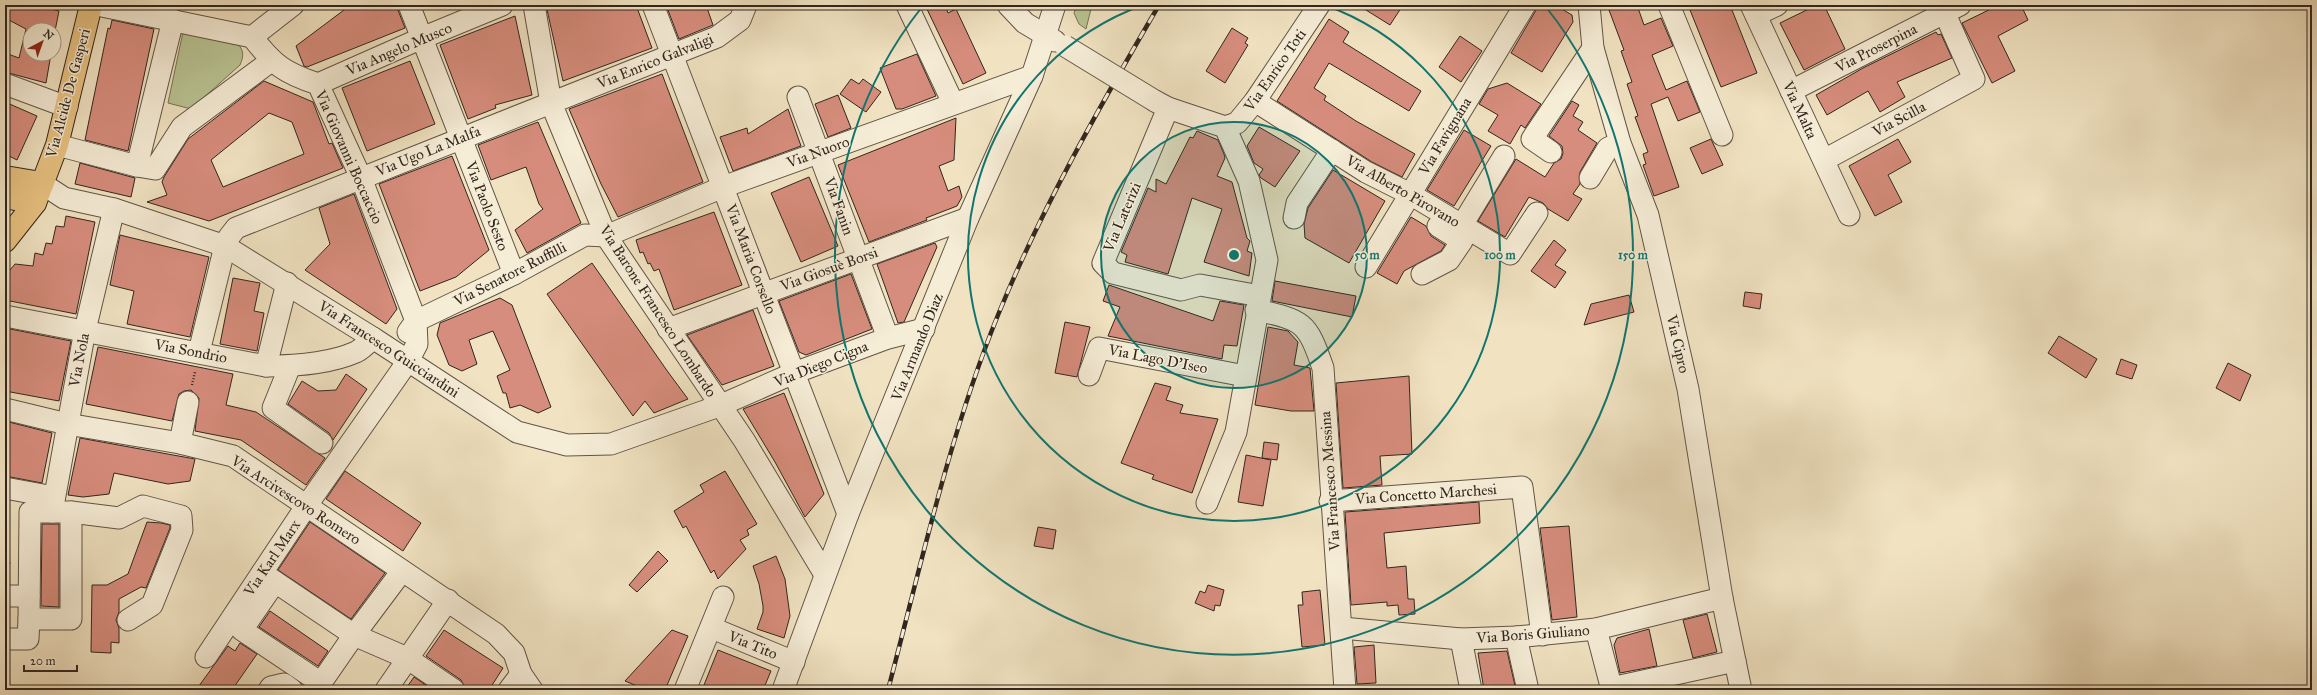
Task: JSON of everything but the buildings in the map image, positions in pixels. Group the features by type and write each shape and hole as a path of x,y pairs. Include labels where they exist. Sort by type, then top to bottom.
{"main road":[{"name":"Via Alcide De Gasperi","path":"5,241 38,193 57,145 91,5"},
{"path":"5,177 38,193"},
{"path":"5,197 38,193"}],"street":[{"path":"97,5 252,36 293,5"},
{"name":"Via Paolo Sesto","path":"409,5 514,274"},
{"name":"Via Angelo Musco","path":"318,84 422,38 502,5"},
{"name":"Via Barone Francesco Lombardo","path":"534,5 551,102 606,236 719,406 744,440 824,573"},
{"name":"Via Maria Corsello","path":"653,5 848,514"},
{"name":"Via Enrico Galvaligi","path":"551,102 717,37 740,20 746,5"},
{"path":"907,5 953,104"},
{"path":"1008,5 1025,23 1161,104 1225,127 1249,181 1267,260 1258,303 1236,432 1207,503"},
{"name":"Via Armando Diaz","path":"783,690 824,573 968,218 1032,76 1044,34 1055,5"},
{"name":"Via Enrico Toti","path":"1225,127 1238,123 1255,101 1319,5"},
{"name":"Via Favignana","path":"1366,267 1525,5"},
{"name":"Via Cipro","path":"1589,5 1593,48 1620,143 1648,215 1688,389 1722,598 1741,690"},
{"path":"1668,5 1722,135"},
{"path":"1754,10 1777,5"},
{"name":"Via Scilla","path":"1824,160 1974,78 1949,8"},
{"name":"Via Proserpina","path":"1791,90 1949,8"},
{"name":"Via Malta","path":"1754,10 1849,216"},
{"path":"137,166 173,20"},
{"name":"Via Giovanni Boccaccio","path":"252,36 271,61 294,76 318,84 361,178 416,321 417,344 401,357"},
{"path":"1551,152 1532,139 1593,48"},
{"path":"57,145 137,166 155,169 182,127 271,61"},
{"name":"Via Nuoro","path":"606,236 723,187 1032,76"},
{"path":"5,84 66,107"},
{"name":"Via Fanin","path":"798,97 888,338"},
{"name":"Via Alberto Pirovano","path":"1255,101 1407,200 1462,225 1510,254 1538,213"},
{"name":"Via Ugo La Malfa","path":"199,352 225,246 229,237 236,228 551,102"},
{"name":"Via Laterizi","path":"1161,104 1103,263 1113,273 1181,290 1200,285 1258,303"},
{"path":"1590,178 1608,148 1620,143"},
{"path":"1294,218 1298,203 1332,150"},
{"path":"1462,225 1504,156"},
{"name":"Via Francesco Guicciardini","path":"38,193 114,209 225,246 287,283 517,432 567,445 611,444 719,406"},
{"path":"1407,200 1462,241 1449,260 1422,274"},
{"name":"Via Nola","path":"29,619 71,619 59,507 67,424 85,330 114,209"},
{"name":"Via Giosuè Borsi","path":"668,329 968,218"},
{"name":"Via Senatore Ruffilli","path":"416,321 514,274 585,235 606,236"},
{"path":"266,366 287,283"},
{"name":"Via Francesco Messina","path":"1258,303 1291,317 1302,325 1314,341 1323,368 1330,501 1342,628 1345,690"},
{"name":"Via Sondrio","path":"5,316 85,330 266,366 290,366 357,351 373,338"},
{"name":"Via Diego Cigna","path":"719,406 794,373 888,338 924,329"},
{"name":"Via Lago D'Iseo","path":"1089,375 1099,348 1245,376"},
{"name":"Via Karl Marx","path":"206,657 268,577 307,505 401,357"},
{"path":"290,366 272,408 322,443"},
{"path":"180,443 188,402"},
{"name":"Via Arcivescovo Romero","path":"5,409 67,424 180,443 233,456 402,571 448,600 496,634 514,653 521,685"},
{"path":"5,488 59,507 119,518 143,506 181,516 182,530 152,605 128,620"},
{"name":"Via Concetto Marchesi","path":"1330,501 1522,488 1542,635"},
{"path":"5,639 28,639 30,512 59,507"},
{"path":"402,571 354,635 319,686 242,630 268,577 354,635 407,658 454,690"},
{"path":"5,596 29,596"},
{"path":"685,690 712,628 723,597"},
{"name":"Via Boris Giuliano","path":"1342,628 1461,639 1542,635 1596,629 1722,598"},
{"path":"386,690 448,600"},
{"name":"Via Tito","path":"712,628 794,662"},
{"path":"1596,629 1612,689 1735,661"},
{"path":"1516,637 1528,690"},
{"path":"1461,639 1471,690"},
{"path":"269,690 271,687 284,684 292,690"}],"path":[{"path":"188,402 199,352"}],"green space":[{"path":"1077,5 1092,5 1086,29 1079,24 1074,13"},
{"path":"183,32 237,43 243,53 240,65 191,109 168,103"}],"railway":[{"path":"888,690 924,548 950,454 998,315 1033,235 1073,157 1159,5"}]}
